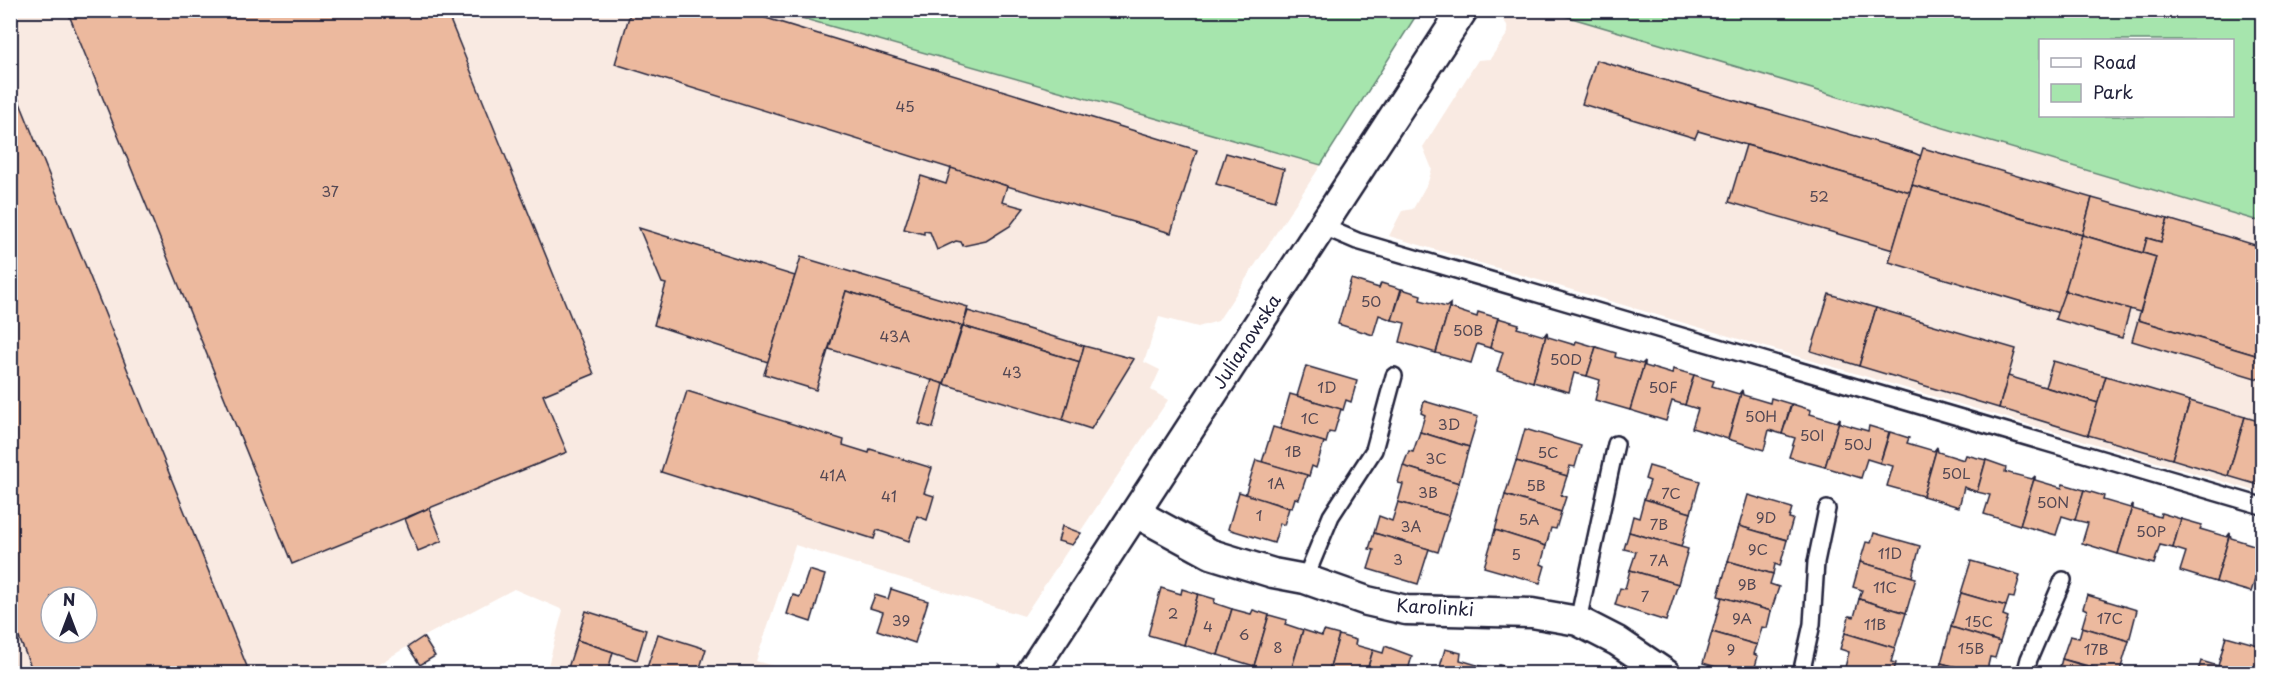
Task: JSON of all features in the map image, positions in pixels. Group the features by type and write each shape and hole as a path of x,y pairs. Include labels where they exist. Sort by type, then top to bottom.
{"street":[{"name":"Julianowska","path":"1030,674 1463,10"},
{"name":"Karolinki","path":"1136,513 1211,554 1273,573 1305,579 1367,601 1406,610 1532,613 1578,621 1617,641 1666,674"}],"lane":[{"path":"1322,226 1357,241 2262,506"},
{"path":"1305,579 1331,516 1374,450 1394,376"},
{"path":"1578,621 1616,444"},
{"path":"1802,674 1812,624 1816,562 1827,509"},
{"path":"2025,674 2029,659 2063,580"}],"shaded area":[{"path":"10,11 777,11 1321,165 1218,321 1198,327 1159,317 1144,362 1160,370 1151,390 1168,400 1024,616 795,545 756,661 797,673 546,673 563,610 514,589 423,637 364,673 11,673"},
{"path":"1504,11 1548,11 2262,222 2262,493 1389,236 1402,211 1413,209 1428,182 1432,169 1423,147 1478,60 1490,59 1508,33 1507,25 1500,16"}],"green space":[{"path":"777,11 1419,11 1321,165"},
{"path":"1548,11 2262,11 2262,222"}],"building":[{"path":"67,10 446,10 594,374 543,395 567,452 292,564"},
{"path":"631,10 740,10 1197,150 1171,233 1007,186 615,64"},
{"path":"1596,60 1914,153 1921,156 1910,192 1698,131 1695,138 1582,104"},
{"path":"10,78 250,674 34,674 10,616"},
{"path":"1746,145 1910,192 1893,250 1729,202"},
{"path":"1923,148 2092,198 2082,235 1912,185"},
{"path":"1226,153 1284,169 1275,201 1216,184"},
{"path":"951,168 1007,186 1002,202 1024,208 1010,226 986,241 963,246 961,242 956,241 937,250 930,232 924,231 924,234 904,229 921,176 946,184"},
{"path":"1912,185 2082,235 2059,313 1889,262"},
{"path":"2092,198 2168,219 2161,242 2147,238 2143,253 2082,235"},
{"path":"2168,219 2262,247 2262,357 2138,320 2156,257 2143,253 2147,238 2161,242"},
{"path":"639,228 795,276 768,362 654,325 666,284 662,283"},
{"path":"2082,235 2156,257 2140,312 2065,291"},
{"path":"801,257 968,307 963,326 846,291 816,390 764,374"},
{"path":"1351,279 1379,288 1381,283 1401,289 1392,320 1379,315 1373,335 1338,324"},
{"path":"1402,289 1421,295 1420,300 1446,307 1450,304 1436,353 1400,342 1405,323 1392,320"},
{"path":"846,291 962,326 944,384 829,349"},
{"path":"2065,291 2130,309 2122,338 2055,319"},
{"path":"1829,294 1876,308 1859,366 1811,351"},
{"path":"1450,304 1450,308 1477,317 1478,312 1498,318 1490,348 1477,344 1471,363 1436,353"},
{"path":"1876,308 2016,349 1999,408 1859,366"},
{"path":"968,311 1084,346 1080,362 963,326"},
{"path":"1498,318 1519,324 1517,328 1544,336 1547,332 1533,382 1497,371 1503,352 1490,348"},
{"path":"2138,320 2262,357 2262,380 2132,341"},
{"path":"963,326 1080,362 1063,420 944,384"},
{"path":"1547,332 1548,337 1575,345 1576,341 1596,347 1587,376 1574,373 1569,392 1533,382"},
{"path":"1084,346 1134,359 1091,429 1063,420"},
{"path":"1596,347 1616,353 1615,357 1642,364 1645,361 1630,410 1595,400 1600,380 1587,376"},
{"path":"1645,361 1645,366 1672,374 1673,369 1694,375 1685,405 1672,401 1666,421 1630,410"},
{"path":"2053,361 2106,376 2098,403 2045,387"},
{"path":"1306,366 1357,381 1351,402 1346,400 1343,410 1297,396"},
{"path":"1694,375 1714,381 1712,386 1739,394 1742,390 1728,439 1692,428 1698,409 1685,405"},
{"path":"2008,376 2098,403 2088,435 1999,408"},
{"path":"2106,376 2190,401 2172,459 2088,435"},
{"path":"932,380 944,384 933,428 919,424"},
{"path":"1742,390 1743,395 1770,403 1771,398 1791,404 1782,434 1769,430 1764,450 1728,439"},
{"path":"687,391 844,440 843,445 869,453 870,449 932,468 924,493 934,496 927,520 917,516 909,541 877,530 874,539 661,472"},
{"path":"1290,394 1341,409 1334,433 1329,432 1326,443 1280,429"},
{"path":"1424,401 1478,417 1469,447 1420,432 1425,415 1421,413"},
{"path":"2190,401 2245,417 2228,476 2172,459"},
{"path":"1792,404 1811,410 1810,414 1837,422 1840,418 1825,467 1789,457 1795,438 1782,434"},
{"path":"2245,417 2262,422 2262,486 2228,476"},
{"path":"1840,418 1840,423 1868,431 1869,426 1889,432 1880,463 1867,459 1861,478 1825,467"},
{"path":"1273,427 1324,442 1316,468 1312,466 1309,476 1262,462"},
{"path":"1525,429 1581,446 1575,467 1570,466 1567,476 1516,461"},
{"path":"1420,432 1469,447 1459,483 1403,466 1409,451 1413,452"},
{"path":"1890,432 1909,438 1907,443 1934,451 1937,447 1923,496 1887,486 1893,466 1880,463"},
{"path":"1937,447 1938,452 1964,460 1966,455 1986,460 1977,492 1964,487 1959,507 1923,496"},
{"path":"1256,460 1307,475 1299,499 1295,498 1292,508 1245,495"},
{"path":"1986,460 2006,467 2005,472 2032,479 2035,476 2020,525 1984,514 1990,495 1977,492"},
{"path":"1516,461 1567,476 1561,495 1566,497 1561,512 1505,495"},
{"path":"1403,466 1459,483 1449,516 1398,502 1403,484 1398,483"},
{"path":"1649,466 1700,481 1691,513 1644,499 1650,481 1645,479"},
{"path":"2035,476 2035,480 2062,488 2063,484 2084,490 2075,520 2062,516 2056,535 2020,525"},
{"path":"2084,490 2104,496 2103,500 2130,508 2133,504 2118,554 2082,543 2088,523 2075,520"},
{"path":"1239,492 1289,508 1284,525 1280,523 1274,543 1228,529"},
{"path":"1505,495 1561,512 1556,529 1551,528 1546,546 1495,530"},
{"path":"1748,495 1792,508 1789,518 1793,519 1787,540 1739,526"},
{"path":"1644,499 1691,513 1681,547 1629,532 1633,516 1639,518"},
{"path":"1398,502 1449,516 1438,552 1374,533 1379,516 1392,521"},
{"path":"2133,504 2133,509 2160,517 2161,513 2181,519 2173,548 2160,545 2154,564 2118,554"},
{"path":"429,508 442,541 418,551 405,519"},
{"path":"2181,519 2202,525 2200,529 2227,537 2230,533 2216,582 2180,571 2186,552 2173,548"},
{"path":"1062,526 1081,533 1072,545 1058,541"},
{"path":"1739,526 1787,540 1780,566 1775,564 1773,574 1728,561"},
{"path":"1495,530 1546,546 1541,564 1545,566 1540,583 1484,567"},
{"path":"1629,532 1688,549 1678,584 1630,570 1636,552 1624,549"},
{"path":"1374,533 1429,549 1418,584 1368,569 1374,550 1369,549"},
{"path":"1874,533 1920,546 1912,577 1860,562 1866,542 1871,543"},
{"path":"2230,533 2231,538 2257,546 2259,541 2262,542 2262,575 2257,573 2251,592 2216,582"},
{"path":"1728,561 1773,574 1770,584 1779,587 1771,611 1718,596"},
{"path":"1971,561 2020,575 2014,598 2009,597 2006,606 1961,593"},
{"path":"1860,562 1916,578 1906,613 1859,599 1862,590 1853,587"},
{"path":"809,570 825,575 811,622 787,614 793,595 800,597"},
{"path":"1630,570 1678,584 1666,621 1615,605 1620,588 1625,589"},
{"path":"1161,588 1181,594 1182,589 1198,594 1184,645 1148,635"},
{"path":"891,589 928,601 915,643 877,630 883,612 870,608 875,595 888,599"},
{"path":"1961,593 2006,606 2003,615 2008,617 2000,642 1951,627"},
{"path":"1198,594 1215,599 1214,603 1232,609 1218,655 1184,645"},
{"path":"2087,595 2137,610 2129,641 2082,627 2087,610 2083,608"},
{"path":"1722,597 1771,611 1767,628 1762,627 1757,645 1712,632"},
{"path":"1859,599 1906,613 1895,648 1845,633 1849,616 1854,617"},
{"path":"1232,609 1251,614 1253,610 1269,615 1254,666 1218,655"},
{"path":"586,611 646,630 637,660 577,640"},
{"path":"1269,615 1287,620 1285,624 1303,630 1290,674 1254,666"},
{"path":"1951,627 2000,642 1995,658 1990,657 1986,674 1941,663"},
{"path":"2082,627 2129,641 2119,674 2062,659 2070,636 2079,638"},
{"path":"1303,630 1322,636 1324,631 1339,635 1328,674 1290,674"},
{"path":"1712,632 1757,645 1754,654 1758,656 1753,674 1738,674 1703,663"},
{"path":"1845,633 1895,648 1891,662 1896,663 1893,674 1853,674 1844,671 1849,652 1840,649"},
{"path":"658,634 706,649 698,674 645,674"},
{"path":"1339,635 1356,640 1355,645 1373,650 1366,674 1328,674"},
{"path":"2226,636 2262,646 2262,674 2237,674 2218,666"},
{"path":"423,637 435,656 420,665 408,647"},
{"path":"577,640 613,652 607,674 566,674"},
{"path":"1385,646 1412,656 1407,674 1366,674 1373,650 1383,653"},
{"path":"1445,649 1461,653 1460,660 1477,665 1474,674 1438,674"},
{"path":"2062,659 2111,674 2058,674"},
{"path":"2201,661 2218,666 2237,674 2197,674"},
{"path":"1941,663 1980,674 1938,674"},
{"path":"1477,665 1497,671 1499,665 1514,669 1512,674 1474,674"}]}
